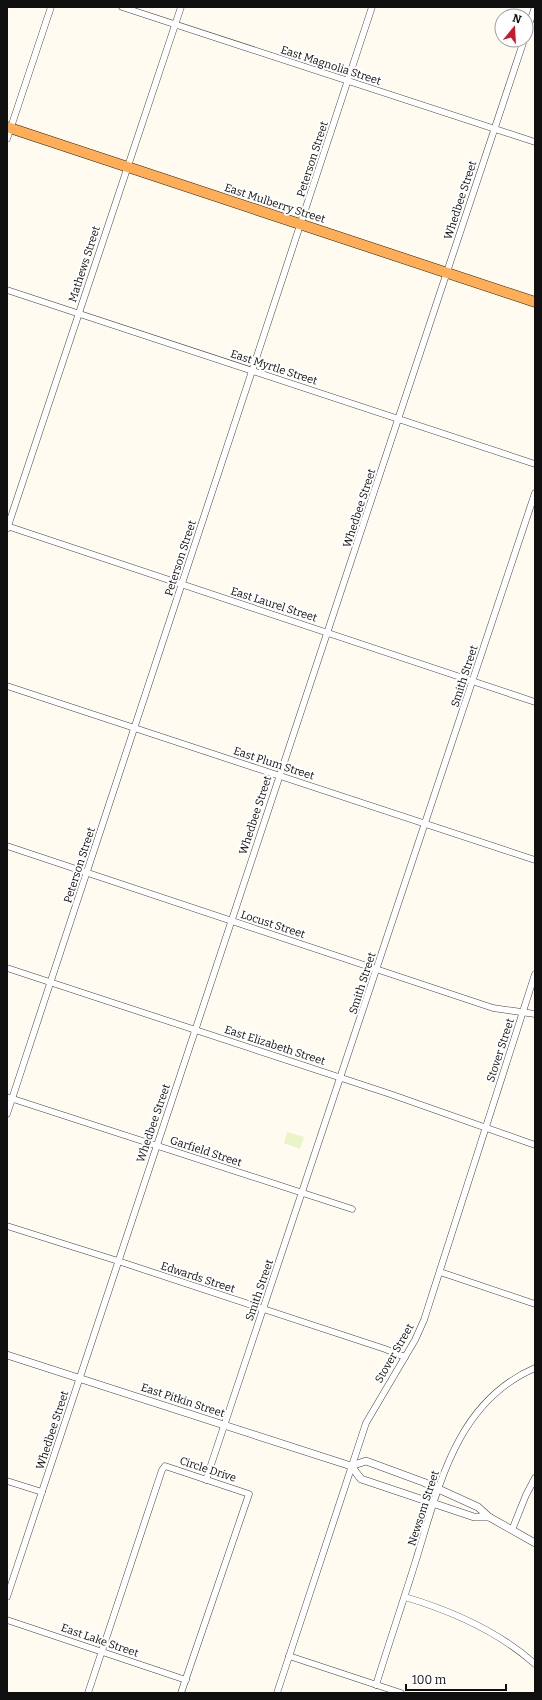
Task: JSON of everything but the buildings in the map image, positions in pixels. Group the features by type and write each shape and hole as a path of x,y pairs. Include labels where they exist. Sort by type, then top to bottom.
{"highway":[{"name":"East Mulberry Street","path":"9,127 535,302"}],"street":[{"path":"7,139 9,127 50,7"},
{"name":"East Magnolia Street","path":"122,7 535,142"},
{"name":"Mathews Street","path":"7,527 181,7"},
{"name":"Peterson Street","path":"7,1114 10,1098 51,983 372,7"},
{"name":"Whedbee Street","path":"7,1597 156,1144 399,419 521,48"},
{"name":"East Myrtle Street","path":"7,290 535,464"},
{"name":"Smith Street","path":"206,1480 303,1193 535,493"},
{"name":"East Laurel Street","path":"7,527 328,632 535,702"},
{"name":"East Plum Street","path":"7,686 535,860"},
{"name":"Locust Street","path":"7,846 493,1008 535,1014"},
{"name":"East Elizabeth Street","path":"7,968 340,1078 535,1145"},
{"name":"Stover Street","path":"277,1693 366,1423 420,1329 440,1272 535,974"},
{"name":"Garfield Street","path":"10,1098 156,1144 352,1209"},
{"name":"Edwards Street","path":"7,1226 385,1348 405,1357"},
{"path":"440,1272 535,1304"},
{"name":"East Pitkin Street","path":"7,1355 352,1466 366,1461 439,1489 478,1507 488,1517 535,1543"},
{"name":"Newsom Street","path":"376,1685 434,1503 453,1450 474,1417 483,1406 504,1386 535,1368"},
{"name":"Circle Drive","path":"88,1693 162,1470 165,1466 249,1494 181,1693"},
{"name":"East Pitkin Street","path":"352,1466 361,1479 474,1517 488,1517"},
{"path":"512,1530 526,1495 535,1478"},
{"path":"7,1481 42,1492"},
{"path":"405,1597 433,1606 472,1622 513,1647 535,1664"},
{"name":"East Lake Street","path":"7,1620 186,1680"},
{"path":"289,1656 401,1693"}],"green space":[{"path":"287,1132 304,1137 300,1149 284,1143"}]}
